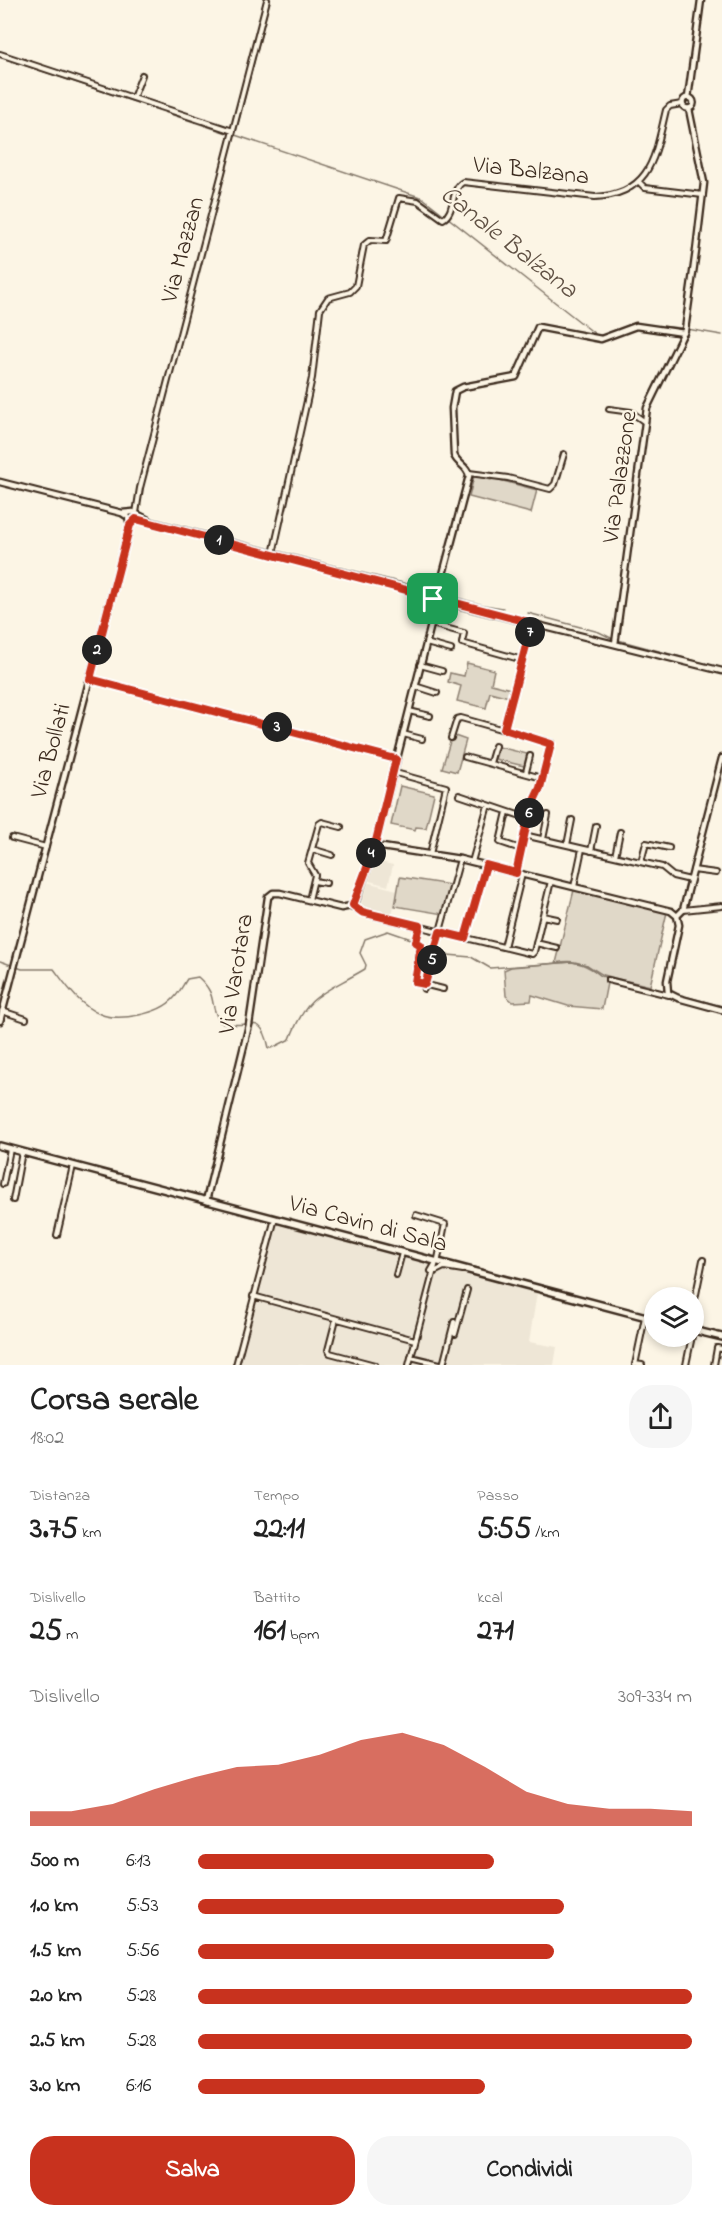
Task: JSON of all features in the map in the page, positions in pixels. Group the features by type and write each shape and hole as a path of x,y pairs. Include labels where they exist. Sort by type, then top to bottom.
{"main road":[{"name":"Via Cavin di Sala","path":"0,1146 644,1317"},
{"path":"704,1334 722,1337"}],"street":[{"name":"Via Mazzan","path":"132,516 267,0"},
{"name":"Via Palazzone","path":"615,641 645,422 653,392 685,330 704,195 702,168 688,109 694,103 688,98 701,0"},
{"path":"0,54 233,131"},
{"path":"133,98 142,75"},
{"path":"688,98 682,104 670,106 666,110 652,164 639,182 645,188 704,195"},
{"path":"682,104 688,109"},
{"name":"Via Balzana","path":"274,552 310,388 323,302 328,298 350,292 356,286 364,245 370,240 386,241 399,198 418,201 441,218 447,217 457,186 463,182 610,197 639,182"},
{"path":"564,454 555,484 550,489 508,478 469,473 454,455 454,393 463,387 516,377 537,328 601,339 636,326 685,330"},
{"path":"609,409 631,412 645,422"},
{"path":"433,599 437,597 469,473"},
{"path":"0,482 274,552 426,594 433,599 615,641 722,671"},
{"name":"Via Bollati","path":"0,1021 132,516"},
{"path":"433,599 435,606 431,624 376,841 372,844 374,849 353,905 362,912 531,954 537,943 551,881"},
{"path":"504,729 532,623"},
{"path":"431,624 464,633 462,643 523,660"},
{"path":"426,643 451,650"},
{"path":"420,665 442,671"},
{"path":"90,678 396,759"},
{"path":"415,686 437,693"},
{"path":"408,710 430,716"},
{"path":"451,738 459,718 551,744 528,818 516,873"},
{"path":"402,734 422,739"},
{"path":"490,763 495,746"},
{"path":"526,772 530,756"},
{"path":"465,757 542,778"},
{"path":"677,916 683,910 722,758"},
{"path":"392,772 446,787 430,854"},
{"path":"459,795 528,818"},
{"path":"472,862 488,805"},
{"path":"507,812 500,842 521,849"},
{"path":"543,839 548,815"},
{"path":"567,845 572,820"},
{"path":"309,900 315,873 308,866 319,824 322,822 341,827"},
{"path":"591,851 596,826"},
{"path":"615,856 620,832"},
{"path":"524,835 662,867 673,876 690,880"},
{"path":"12,838 46,847"},
{"path":"376,841 382,847 460,859 671,911 677,916 679,927 668,992"},
{"path":"641,862 646,843 669,848"},
{"path":"374,849 379,850 382,847"},
{"path":"312,849 332,855"},
{"path":"574,887 582,849"},
{"path":"424,987 460,859"},
{"path":"465,938 486,865"},
{"path":"692,870 716,873"},
{"path":"504,947 522,874"},
{"path":"314,881 326,884"},
{"name":"Via Varotara","path":"207,1201 249,1023 268,897 276,893 341,908 353,905"},
{"path":"683,910 722,906"},
{"path":"543,916 557,919"},
{"path":"420,926 416,941 421,945 415,982 424,987 443,989"},
{"path":"537,943 557,948"},
{"path":"608,980 668,992 722,1010"},
{"path":"0,993 6,996"},
{"path":"2,1011 26,1019"},
{"path":"3,1184 10,1149"},
{"path":"13,1200 22,1152"},
{"path":"57,1235 73,1166"},
{"path":"409,1365 445,1222 416,1215"},
{"path":"236,1365 274,1222"},
{"path":"396,1275 402,1253"},
{"path":"426,1259 433,1271"},
{"path":"697,1287 703,1260"},
{"path":"433,1271 444,1267 466,1270"},
{"path":"455,1334 467,1290"},
{"path":"253,1296 416,1340"},
{"path":"336,1319 328,1350 330,1353 375,1365"},
{"path":"411,1356 443,1365 454,1322"},
{"path":"642,1365 635,1364 644,1322"},
{"path":"686,1365 690,1347"},
{"path":"714,1365 717,1348 722,1349"}],"shaded area":[{"path":"474,476 491,480 492,478 537,490 531,513 469,497"},
{"path":"467,663 494,670 491,684 511,689 509,697 490,692 486,708 457,701 461,686 448,682 450,673 464,676"},
{"path":"452,735 466,740 457,772 442,768"},
{"path":"499,747 527,754 524,766 495,759"},
{"path":"400,786 434,794 426,828 416,827 415,830 391,825"},
{"path":"372,860 393,865 388,886 366,880"},
{"path":"400,877 451,885 443,914 395,906"},
{"path":"366,882 397,890 392,916 360,909"},
{"path":"574,890 667,912 650,986 604,975 576,962 556,963"},
{"path":"572,962 587,965 608,978 602,1009 568,1006 532,995 531,1001 513,1002 506,996 504,970 511,967"},
{"path":"275,1224 537,1293 529,1342 557,1347 554,1365 453,1365 413,1355 417,1339 255,1295"},
{"path":"256,1301 410,1341 412,1345 409,1358 437,1365 240,1365"}],"waterway":[{"path":"235,135 270,0"},
{"name":"Canale Balzana","path":"0,57 230,134"},
{"name":"Canale Balzana","path":"235,135 423,198 599,337"},
{"name":"Canale Balzana","path":"611,333 631,324 682,328"},
{"name":"Canale Balzana","path":"687,329 722,335"},
{"path":"0,479 40,490"},
{"path":"159,521 271,550"},
{"path":"276,552 436,591"},
{"path":"440,593 503,608"},
{"path":"528,613 599,632 613,639"},
{"path":"618,640 722,668"},
{"path":"0,961 22,969 54,969 86,1006 100,1014 118,1017 139,1015 168,1004 187,979 198,977 209,990 216,1016 220,1022 257,1025 262,1028 269,1048 272,1048 290,1039 304,1012 319,995 365,969 366,965 360,953 365,939 388,931 414,940"},
{"path":"421,943 432,951"},
{"path":"436,954 471,957 490,968 572,962 587,965 601,976 665,991"},
{"path":"673,993 722,1006"}],"route":[{"path":"136,519 144,519 426,594 433,599 532,623 504,729 549,741 551,744 540,788 530,809 516,873 486,865 465,938 440,932 423,985 415,982 421,945 416,943 420,926 362,912 353,905 358,897 369,858 374,849 372,844 376,841 396,759 90,679 130,525 136,519"}]}
